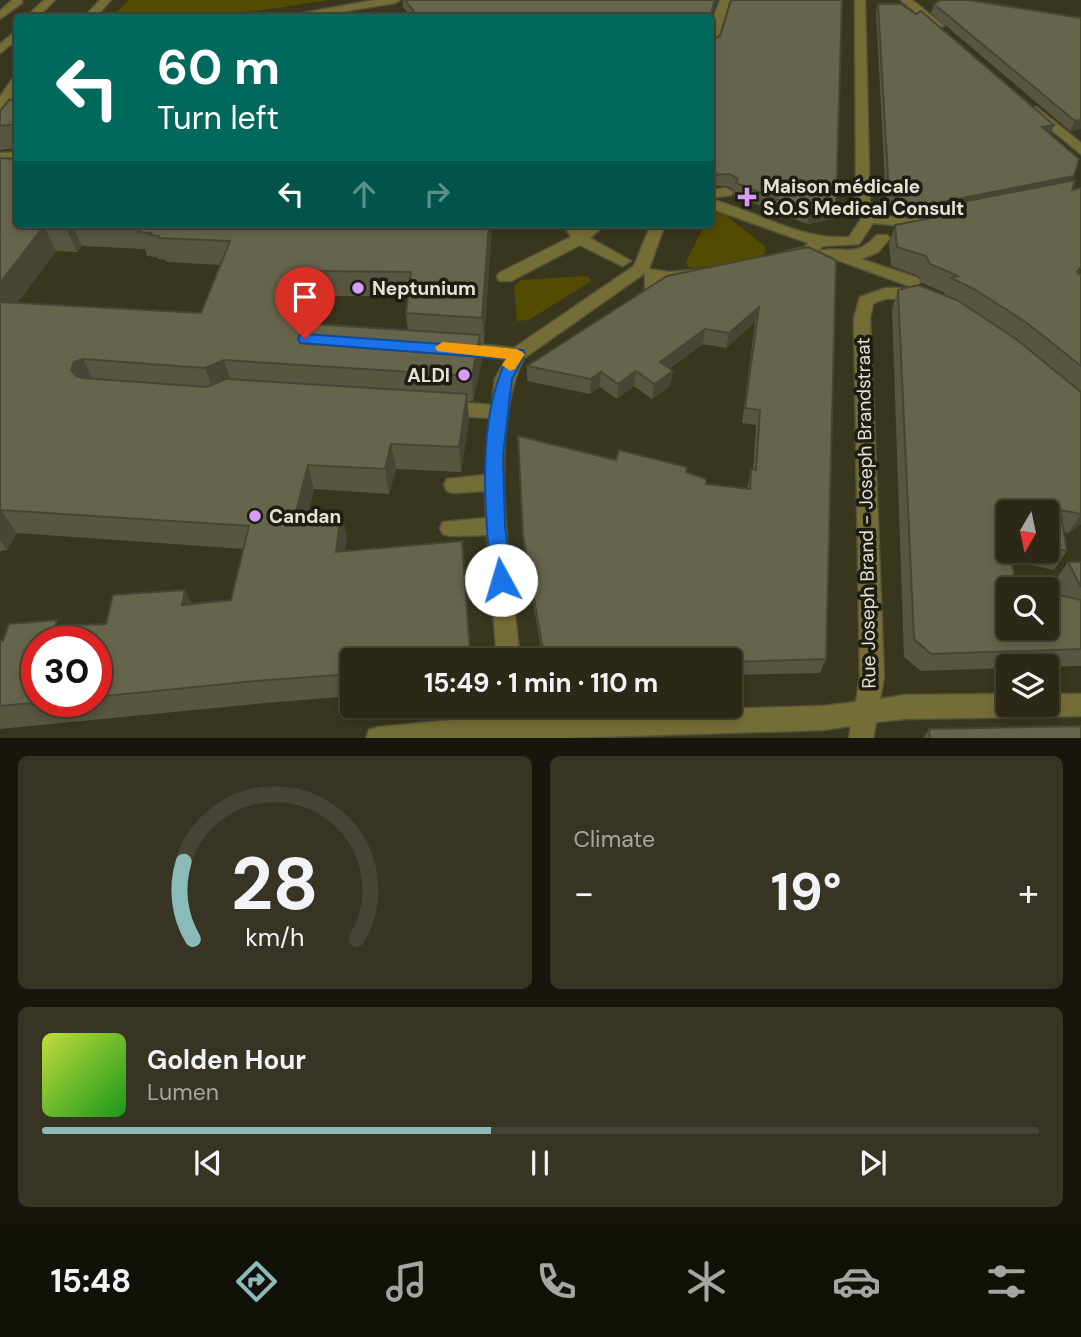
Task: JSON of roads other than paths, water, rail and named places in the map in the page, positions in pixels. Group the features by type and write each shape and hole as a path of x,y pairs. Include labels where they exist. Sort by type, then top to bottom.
{"street":[{"path":"0,16 17,3 17,0"},
{"path":"34,14 50,0"},
{"path":"92,14 106,0"},
{"path":"319,14 381,5 395,0"},
{"path":"714,34 725,0"},
{"path":"860,0 863,212 869,218 911,223 950,215"},
{"path":"905,0 945,32"},
{"path":"0,52 14,36"},
{"path":"0,52 14,53"},
{"path":"0,107 14,84"},
{"path":"1029,105 1081,150"},
{"path":"714,205 837,256 912,282"},
{"path":"773,258 814,246 854,242 869,218"},
{"path":"572,228 580,239 623,261"},
{"path":"505,277 580,239 594,228"},
{"path":"508,648 496,526 494,456 504,379 517,354 641,269 656,228"},
{"path":"837,256 873,250 882,238"},
{"path":"653,292 653,273 669,277 708,270"},
{"name":"Rue Joseph Brand - Joseph Brandstraat","path":"861,738 872,677 862,318 866,301 878,293 902,293 936,306"},
{"path":"442,347 517,354"},
{"path":"432,407 500,412"},
{"path":"454,485 495,482"},
{"path":"450,528 496,526"},
{"path":"378,738 520,724 823,718 904,707 1081,705"}],"place":[{"name":"Maison médicale S.O.S Medical Consult","path":"747,197"},
{"name":"Neptunium","path":"358,288"},
{"name":"ALDI","path":"464,375"},
{"name":"Candan","path":"255,516"}]}
